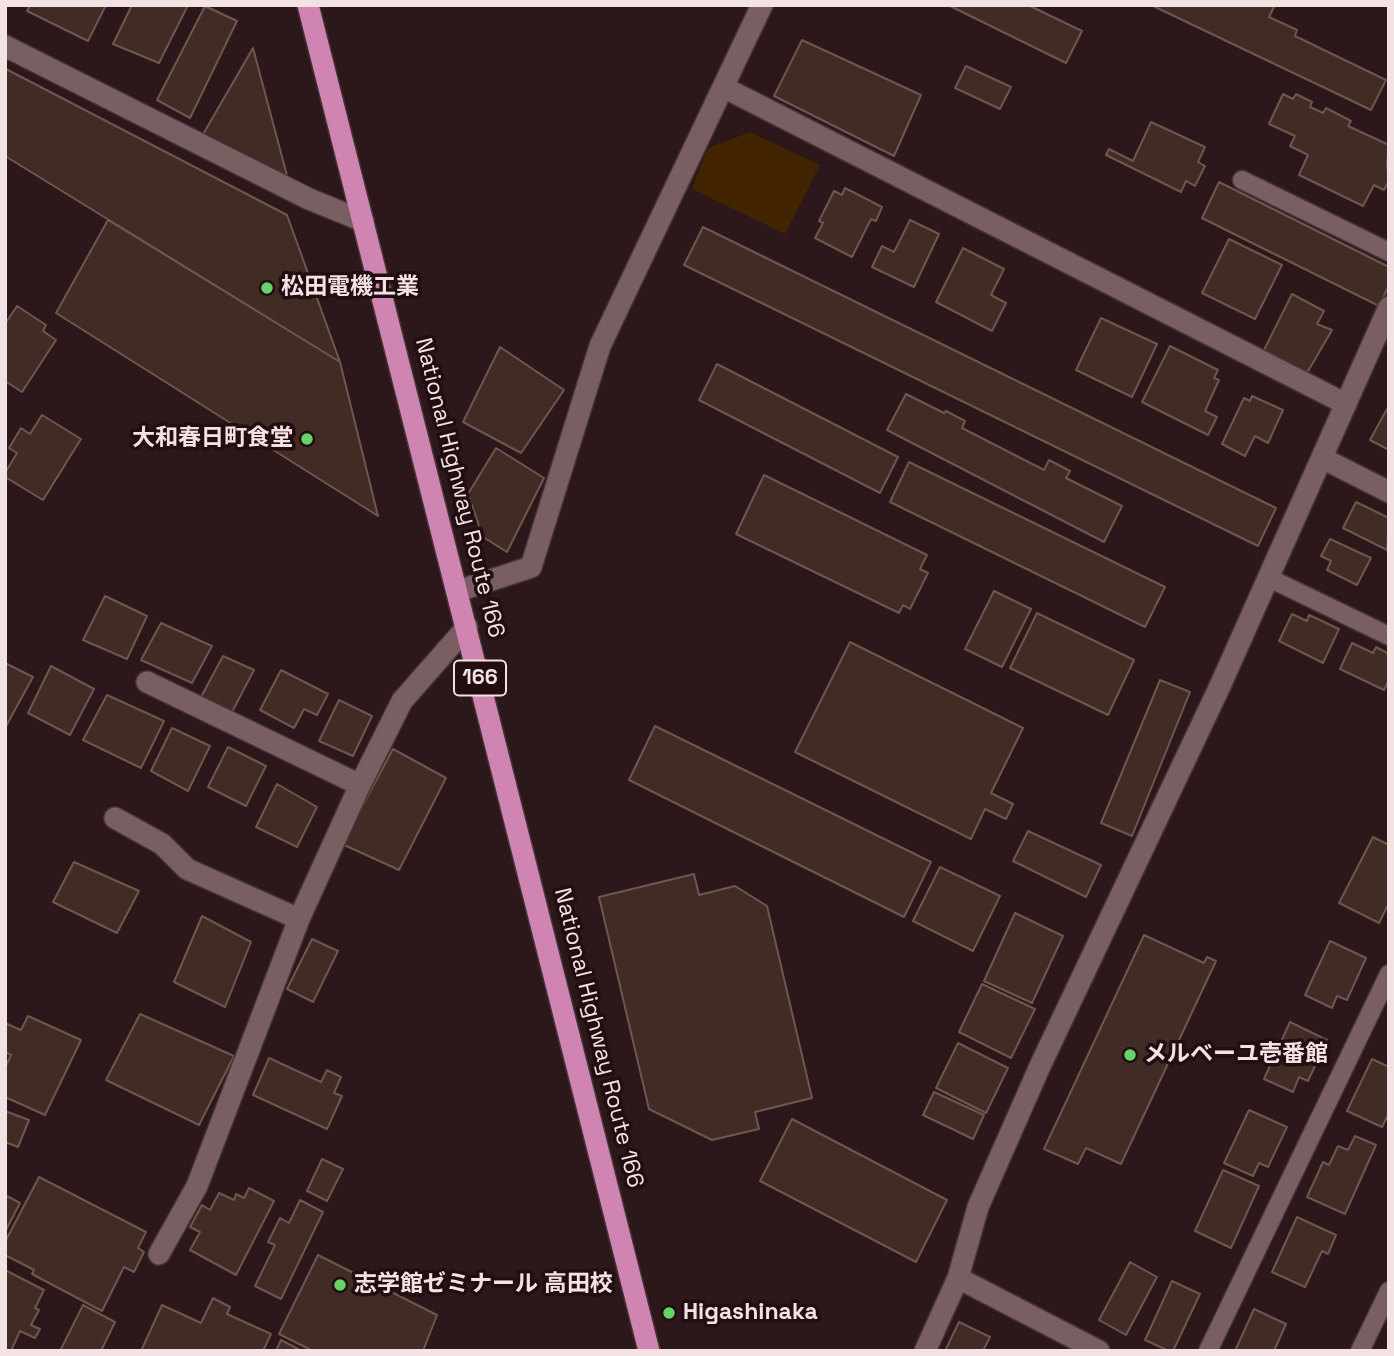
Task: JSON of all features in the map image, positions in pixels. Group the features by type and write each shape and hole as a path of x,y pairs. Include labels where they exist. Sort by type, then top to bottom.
{"highway":[{"name":"National Highway Route 166","path":"308,5 649,1351"}],"street":[{"path":"458,591 531,567 600,346 725,88 762,5"},
{"path":"5,46 309,199 363,221"},
{"path":"725,88 1346,404"},
{"path":"925,1351 958,1278 978,1207 1040,1066 1220,687 1388,313"},
{"path":"1322,458 1389,492"},
{"path":"159,1254 197,1186 299,919 360,785 402,701 467,627"},
{"path":"147,682 360,785"},
{"path":"115,818 162,844 187,869 299,919"},
{"path":"958,1278 1099,1351"}],"lane":[{"path":"1242,180 1389,252"},
{"path":"1269,578 1389,636"},
{"path":"1208,1351 1389,974"},
{"path":"1360,1351 1389,1292"}],"shaded area":[{"path":"750,132 820,165 785,234 692,189 708,148"}],"building":[{"path":"30,5 106,5 88,41 27,11"},
{"path":"132,5 188,5 159,63 113,44"},
{"path":"948,5 1028,5 1082,31 1066,63"},
{"path":"1151,5 1275,5 1269,17 1297,30 1295,36 1386,80 1371,110"},
{"path":"205,6 237,21 190,118 157,100"},
{"path":"802,40 921,95 894,156 774,96"},
{"path":"253,48 289,183 202,136"},
{"path":"966,66 1011,87 1000,109 955,88"},
{"name":"松田電機工業","path":"6,69 287,215 340,362 5,156"},
{"path":"1283,94 1293,99 1296,94 1312,102 1310,107 1323,113 1326,108 1351,121 1348,126 1389,145 1389,180 1384,190 1374,185 1363,206 1299,175 1308,155 1290,146 1295,136 1269,124"},
{"path":"1151,122 1205,147 1198,162 1205,166 1195,186 1186,181 1181,192 1106,155 1109,149 1133,161"},
{"path":"1219,182 1389,267 1389,285 1379,306 1202,218"},
{"path":"845,188 882,207 876,221 871,219 852,257 815,238 823,223 819,221 834,191 842,195"},
{"name":"大和春日町食堂","path":"108,220 340,362 378,516 56,313"},
{"path":"910,220 939,234 914,287 872,267 882,246 894,252"},
{"path":"703,227 1276,508 1258,546 684,265"},
{"path":"1229,239 1282,265 1255,319 1202,293"},
{"path":"963,248 1004,269 991,295 1006,303 992,331 936,302"},
{"path":"1292,294 1324,311 1317,324 1332,330 1307,373 1264,350"},
{"path":"17,306 46,325 43,331 56,340 22,392 5,381 5,324"},
{"path":"1101,318 1157,344 1132,397 1076,370"},
{"path":"1170,346 1218,370 1214,378 1219,380 1205,411 1217,417 1208,435 1142,402"},
{"path":"500,347 564,390 521,453 463,422"},
{"path":"717,364 898,457 880,493 699,400"},
{"path":"906,394 965,421 962,428 1044,470 1049,460 1070,471 1066,478 1122,506 1104,542 887,430"},
{"path":"1252,396 1283,410 1268,443 1255,436 1245,456 1222,444 1244,398 1250,401"},
{"path":"1387,409 1389,410 1389,450 1370,440"},
{"path":"42,415 81,439 43,500 5,477 17,453 9,448 21,428 30,434"},
{"path":"496,448 544,478 507,552 483,537 468,494"},
{"path":"909,462 1165,587 1145,627 890,502"},
{"path":"764,475 927,555 920,569 928,573 910,609 903,605 899,613 736,534"},
{"path":"1356,502 1389,518 1387,550 1343,528"},
{"path":"1330,539 1371,558 1357,585 1327,570 1331,561 1321,556"},
{"path":"994,591 1031,609 1002,667 965,649"},
{"path":"105,596 147,616 127,659 83,640"},
{"path":"1037,613 1134,660 1108,715 1010,668"},
{"path":"1292,614 1307,621 1309,615 1339,629 1323,663 1279,641"},
{"path":"161,623 212,646 192,683 141,660"},
{"path":"850,642 1023,728 991,793 1013,804 1006,819 985,809 971,839 795,752"},
{"path":"1352,643 1373,653 1376,647 1389,654 1389,680 1384,690 1340,669"},
{"path":"223,656 254,670 232,712 201,697"},
{"path":"5,663 33,677 5,728"},
{"path":"51,666 94,689 70,735 28,713"},
{"path":"281,670 328,694 317,715 304,709 294,728 260,710"},
{"path":"1160,680 1190,692 1132,836 1101,823"},
{"path":"107,695 164,721 141,768 83,740"},
{"path":"339,700 372,716 353,756 319,741"},
{"path":"655,726 931,862 904,917 629,780"},
{"path":"172,728 210,746 188,791 151,771"},
{"path":"228,747 266,766 246,806 208,787"},
{"path":"393,749 446,778 399,870 342,844"},
{"path":"277,784 317,807 297,847 256,827"},
{"path":"1028,831 1101,865 1086,897 1013,861"},
{"path":"1373,837 1389,845 1389,903 1379,923 1339,903"},
{"path":"74,862 139,891 117,933 53,902"},
{"path":"940,867 1000,896 973,951 913,921"},
{"path":"694,874 699,895 735,886 767,906 812,1098 755,1112 759,1129 712,1140 649,1109 599,897"},
{"path":"1015,913 1063,936 1032,1003 984,981"},
{"path":"202,916 251,942 225,1007 174,982"},
{"name":"メルベーユ壱番館","path":"1144,935 1204,963 1207,957 1216,961 1121,1164 1086,1148 1078,1164 1044,1149"},
{"path":"312,939 338,951 313,1002 287,989"},
{"path":"1330,941 1366,958 1347,1000 1337,996 1332,1008 1305,995"},
{"path":"982,984 1035,1009 1011,1058 959,1032"},
{"path":"140,1014 234,1056 199,1125 106,1080"},
{"path":"28,1016 81,1040 45,1115 5,1097 5,1068 11,1055 5,1052 5,1023 21,1030"},
{"path":"1290,1022 1327,1040 1308,1081 1299,1077 1293,1092 1264,1079"},
{"path":"958,1043 1008,1068 986,1113 936,1088"},
{"path":"269,1058 321,1082 327,1070 341,1077 334,1093 342,1096 327,1129 253,1095"},
{"path":"1372,1059 1389,1067 1389,1113 1382,1127 1347,1111"},
{"path":"934,1092 984,1115 973,1139 923,1115"},
{"path":"1249,1110 1287,1127 1268,1167 1259,1163 1253,1176 1224,1163"},
{"path":"5,1111 29,1120 18,1147 5,1142"},
{"path":"792,1119 947,1200 916,1262 760,1181"},
{"path":"1355,1136 1376,1145 1345,1214 1307,1197 1323,1162 1329,1165 1338,1146 1348,1150"},
{"path":"322,1159 343,1169 327,1201 307,1191"},
{"path":"1223,1170 1259,1186 1231,1248 1195,1231"},
{"path":"39,1177 146,1232 138,1248 144,1252 134,1272 124,1267 102,1311 32,1274 34,1270 5,1255 5,1242"},
{"path":"249,1188 274,1201 236,1275 190,1250 200,1232 190,1227 202,1205 210,1210 219,1193 234,1200 236,1194 244,1198"},
{"path":"5,1195 20,1203 5,1232"},
{"path":"300,1200 323,1212 281,1299 255,1286 275,1245 268,1242 280,1218 289,1223"},
{"path":"1297,1217 1336,1235 1328,1254 1322,1251 1305,1287 1272,1272"},
{"name":"志学館ゼミナール 高田校","path":"318,1255 437,1315 423,1351 313,1351 279,1334"},
{"path":"1130,1262 1157,1277 1126,1335 1099,1320"},
{"path":"5,1270 44,1290 35,1308 39,1310 31,1325 40,1329 35,1338 20,1331 11,1351 5,1351"},
{"path":"1172,1281 1200,1294 1173,1351 1169,1351 1145,1340"},
{"path":"213,1298 230,1307 227,1314 271,1334 263,1351 141,1351 162,1305 201,1323"},
{"path":"83,1305 115,1322 101,1351 60,1351"},
{"path":"1254,1309 1286,1324 1274,1351 1235,1351"},
{"path":"959,1322 990,1337 983,1351 945,1351"},
{"path":"281,1340 302,1351 276,1351"}],"place":[{"name":"松田電機工業","path":"267,288"},
{"name":"大和春日町食堂","path":"307,439"},
{"name":"メルベーユ壱番館","path":"1130,1055"},
{"name":"志学館ゼミナール 高田校","path":"340,1285"},
{"name":"Higashinaka","path":"669,1313"}]}
